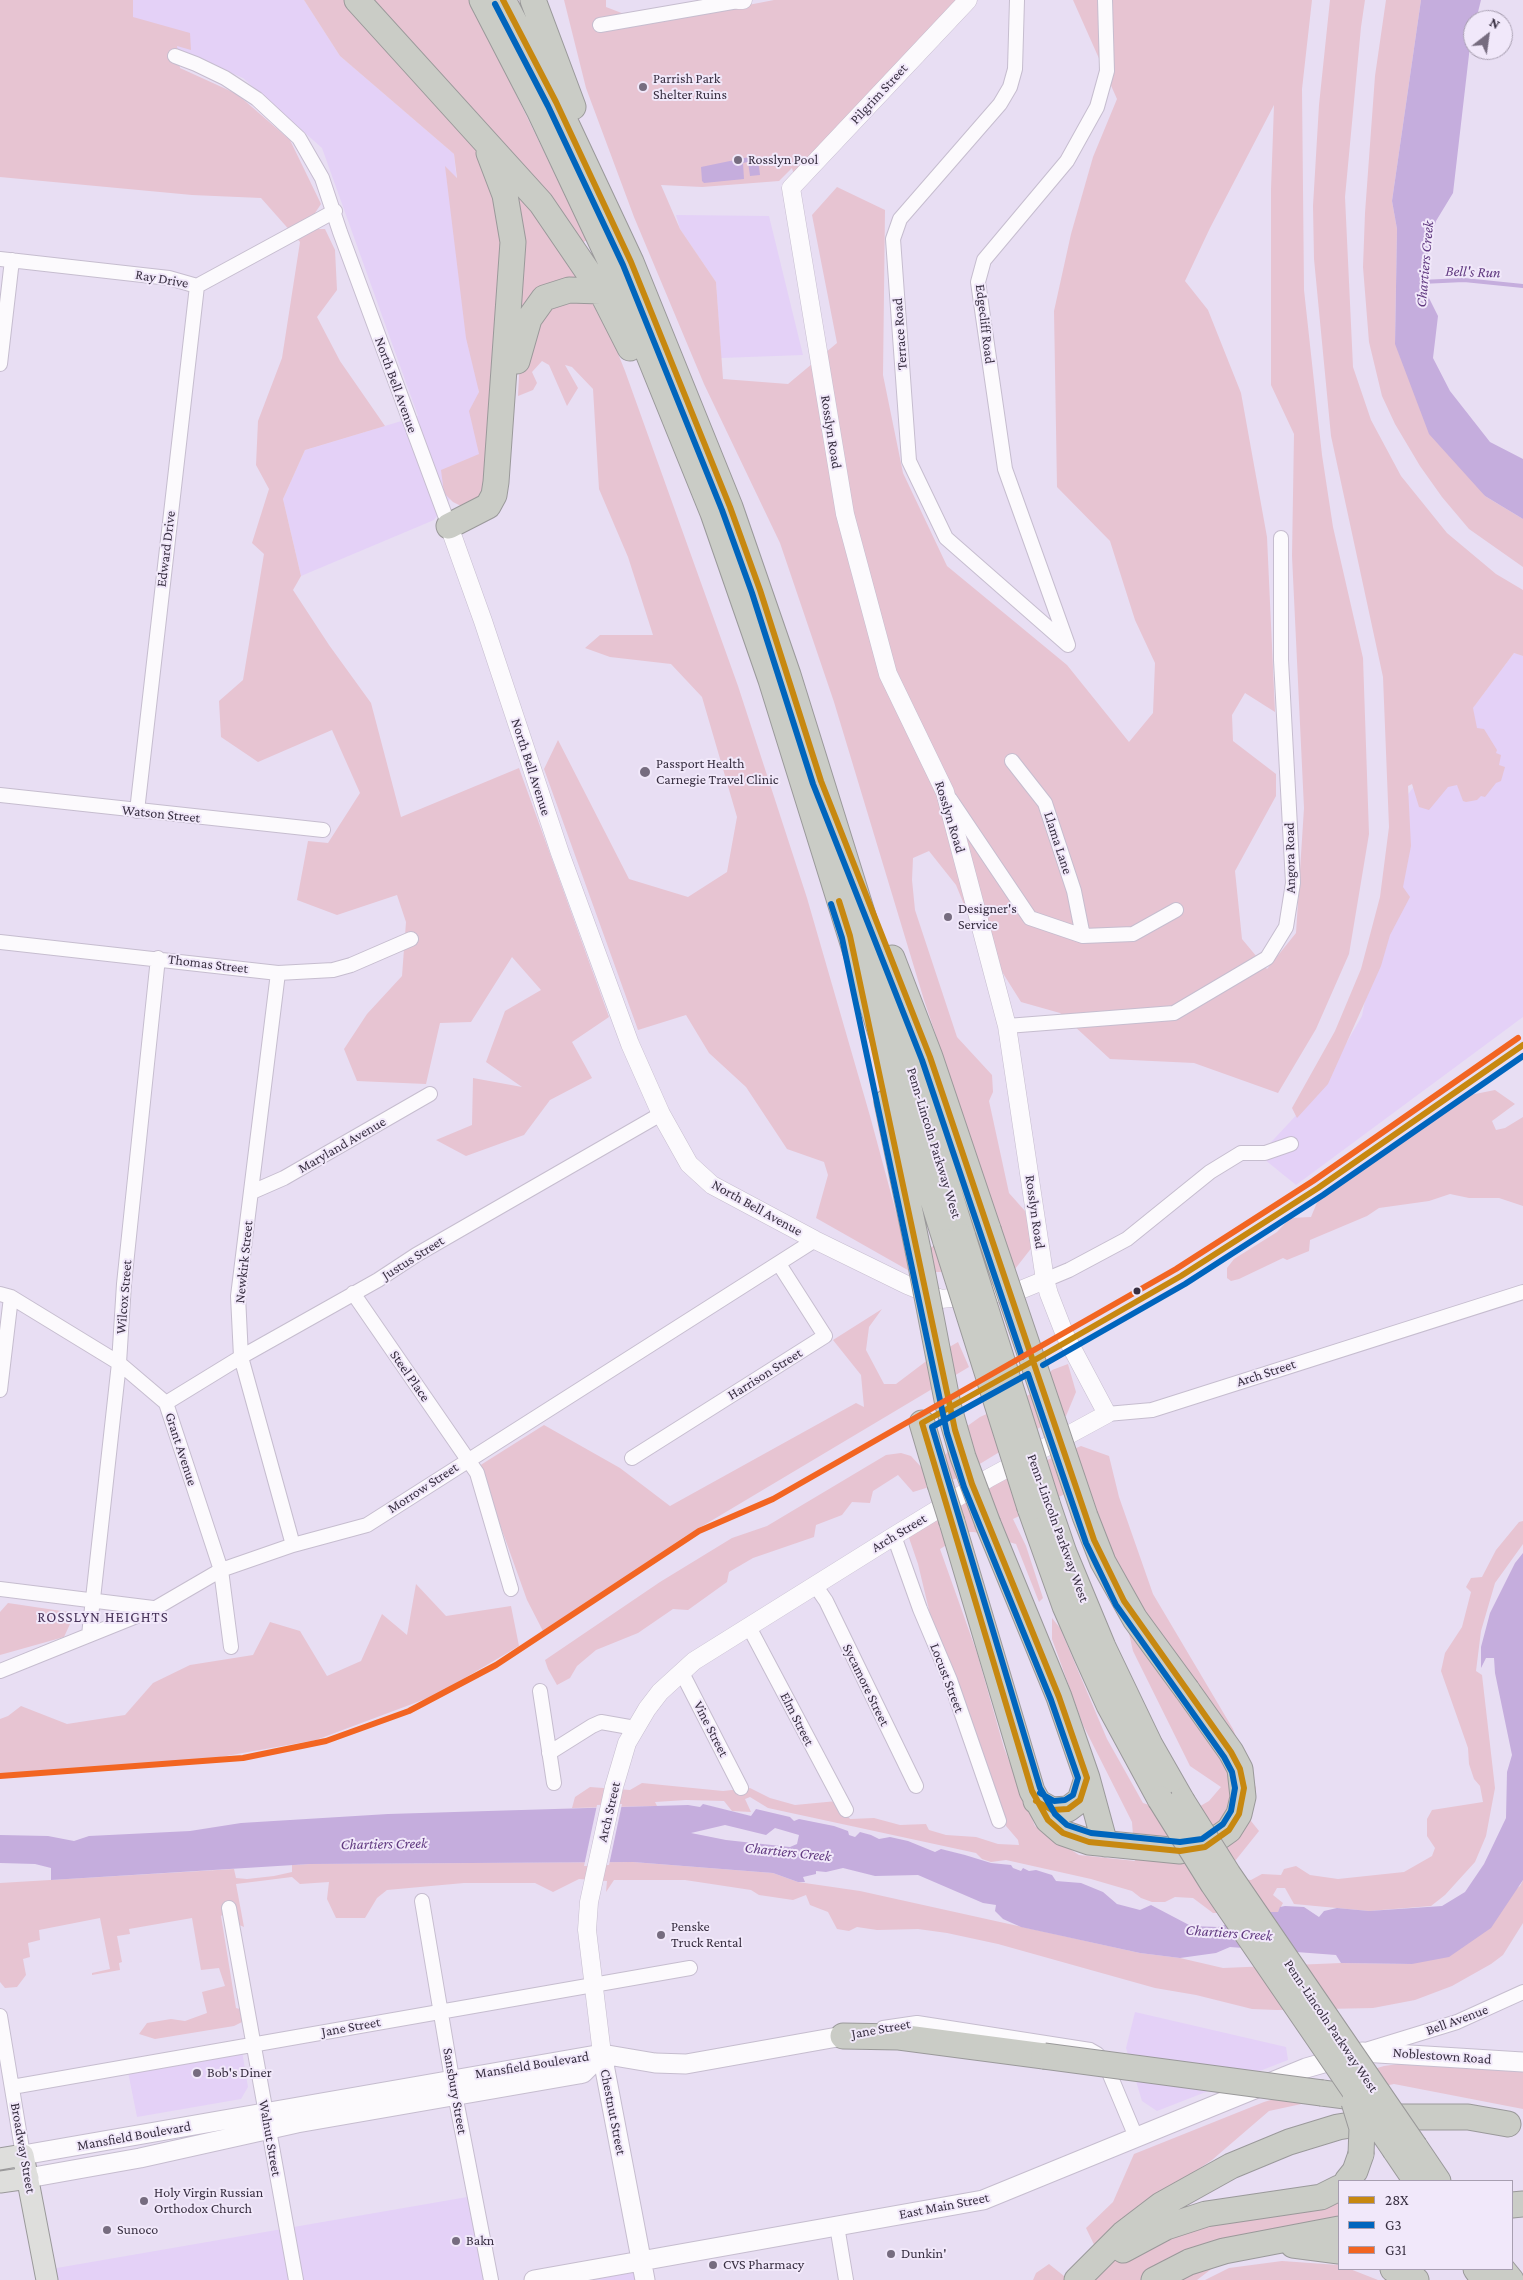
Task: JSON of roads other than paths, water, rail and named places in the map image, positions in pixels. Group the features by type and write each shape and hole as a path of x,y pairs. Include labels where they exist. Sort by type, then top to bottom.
{"highway":[{"path":"357,0 541,203 601,291 626,338 743,596"},
{"name":"Penn-Lincoln Parkway West","path":"482,0 539,110 614,269 682,432 743,596 850,936 954,1240 1038,1506 1072,1572 1103,1647 1142,1729 1171,1800 1213,1884 1348,2083 1405,2149 1437,2180"},
{"name":"Penn-Lincoln Parkway West","path":"503,0 556,102 630,262 688,398 730,507 763,600 821,781 954,1240"},
{"path":"533,0 630,262"},
{"path":"449,526 485,508 492,499 496,482 513,242 505,195 494,163 480,135"},
{"path":"449,526 470,526 486,520 495,513 503,498 516,361 524,330 534,310 544,298 560,292 579,289 601,291"},
{"path":"821,781 911,1005 1088,1524 1103,1562 1135,1619 1231,1752 1243,1778 1243,1797 1239,1814 1222,1837 1197,1850 1180,1852 1080,1840 1063,1833 1048,1820 1036,1801 922,1423"},
{"path":"850,936 918,1250 948,1405 963,1457 988,1524 1059,1697 1087,1778 1105,1844"},
{"path":"1036,1801 1052,1810 1068,1809 1080,1800 1087,1778"},
{"name":"Penn-Lincoln Parkway West","path":"1171,1800 1228,1874 1405,2149 1416,2180"},
{"path":"843,2036 899,2037 1445,2109 1516,2126"},
{"path":"1348,2083 1362,2128 1361,2154 1355,2171 1348,2180"},
{"path":"1077,2280 1123,2234 1185,2190 1231,2166 1297,2139 1345,2125 1401,2117 1468,2117 1516,2126"},
{"path":"1082,2280 1131,2245 1149,2235 1184,2221 1226,2210 1321,2197 1338,2188"},
{"path":"1154,2280 1206,2256 1263,2243 1338,2230"},
{"path":"1263,2243 1338,2251"},
{"path":"1395,2270 1416,2280"},
{"path":"1503,2270 1511,2280"}],"main road":[{"name":"Jane Street","path":"602,2054 655,2063 686,2064 843,2036"},
{"name":"Noblestown Road","path":"1362,2052 1523,2062"},
{"name":"East Main Street","path":"534,2280 643,2271 837,2226 983,2200 1306,2068 1362,2052"},
{"name":"Mansfield Boulevard","path":"0,2159 267,2121 453,2087 602,2054"},
{"name":"Chestnut Street","path":"602,2054 643,2271"},
{"name":"Mansfield Boulevard","path":"0,2182 140,2158 267,2121"},
{"name":"Broadway Street","path":"23,2155 47,2280"}],"street":[{"path":"600,25 740,0"},
{"name":"Pilgrim Street","path":"791,188 968,0"},
{"name":"Terrace Road","path":"1017,0 1015,69 1010,87 1000,104 900,219 893,239 910,461 946,538 1068,645"},
{"name":"Edgecliff Road","path":"1068,645 1006,469 978,282 984,260 1066,161 1097,107 1107,71 1105,0"},
{"name":"North Bell Avenue","path":"175,56 217,74 258,99 299,138 322,178 335,211 340,232 449,526 488,636 560,853 630,1044 661,1114 689,1164 712,1185 815,1240 907,1285 941,1298 1018,1291 1044,1280"},
{"name":"Rosslyn Road","path":"791,188 845,514 888,674 945,792 1007,1026 1044,1280 1066,1335 1107,1414"},
{"name":"Ray Drive","path":"6,259 169,278 197,286 335,211"},
{"path":"0,364 6,259"},
{"name":"Edward Drive","path":"137,811 197,286"},
{"name":"Angora Road","path":"1007,1026 1174,1013 1267,958 1286,927 1293,883 1280,660 1281,538"},
{"name":"Llama Lane","path":"1012,761 1045,803 1074,891 1083,936"},
{"path":"945,792 1030,918 1083,936 1133,934 1176,910"},
{"name":"Watson Street","path":"0,795 323,830"},
{"name":"Thomas Street","path":"0,942 86,953 158,958 278,973 334,970 351,965 411,939"},
{"name":"Wilcox Street","path":"89,1635 91,1601 119,1363 124,1284 158,958"},
{"name":"Newkirk Street","path":"278,973 238,1296 241,1357 293,1545"},
{"name":"Maryland Avenue","path":"252,1192 284,1178 430,1094"},
{"name":"Justus Street","path":"166,1403 241,1357 661,1114"},
{"path":"1044,1280 1069,1270 1127,1239 1210,1172 1241,1153 1265,1153 1291,1144"},
{"name":"Morrow Street","path":"0,1671 154,1609 221,1570 293,1545 367,1525 815,1240"},
{"name":"Harrison Street","path":"632,1458 825,1336 779,1264"},
{"name":"Arch Street","path":"593,1885 614,1787 627,1743 635,1728 660,1692 681,1671 749,1627 988,1478 1107,1414 1162,1407 1523,1292"},
{"name":"Steel Place","path":"352,1293 477,1473 511,1589"},
{"path":"0,1390 6,1296"},
{"name":"Grant Avenue","path":"6,1296 119,1363 166,1403 221,1570 231,1647"},
{"name":"Locust Street","path":"894,1536 920,1609 950,1680 999,1821"},
{"name":"Sycamore Street","path":"815,1585 826,1601 916,1786"},
{"path":"0,1589 154,1609"},
{"name":"Elm Street","path":"749,1627 846,1810"},
{"name":"Vine Street","path":"681,1671 741,1788"},
{"path":"540,1692 554,1783"},
{"path":"549,1753 601,1722 635,1728"},
{"name":"Chestnut Street","path":"593,1885 587,1930 602,2054"},
{"name":"Sansbury Street","path":"422,1901 442,2011 453,2087 491,2280"},
{"name":"Walnut Street","path":"229,1908 296,2280"},
{"name":"Jane Street","path":"12,2087 690,1968"},
{"name":"Bell Avenue","path":"1362,2052 1457,2022 1523,1992"},
{"name":"Broadway Street","path":"0,2016 23,2155"},
{"name":"Jane Street","path":"843,2036 917,2023 1090,2050 1105,2063 1136,2137"},
{"path":"837,2226 846,2280"}],"water":[{"name":"Chartiers Creek","path":"1421,0 1481,0 1478,10 1463,10 1463,60 1468,60 1453,193 1436,221 1421,282 1438,316 1433,358 1450,391 1490,442 1523,459 1523,519 1485,496 1429,434 1395,344 1397,229 1392,201"},
{"path":"754,156 758,158 760,175 750,176 748,162 743,163 744,179 704,183 702,181 701,167"},
{"name":"Chartiers Creek","path":"1523,1553 1523,1880 1491,1928 1449,1957 1412,1964 1341,1963 1336,1955 1230,1947 1216,1953 1180,1958 1140,1953 1021,1927 1003,1919 995,1911 996,1905 983,1903 918,1875 875,1876 843,1868 826,1872 816,1871 816,1874 803,1877 805,1882 798,1882 773,1873 633,1862 310,1864 51,1880 51,1868 35,1864 0,1863 0,1835 48,1836 74,1841 89,1836 190,1831 241,1823 388,1814 688,1805 700,1807 703,1804 751,1816 756,1809 790,1817 794,1821 799,1819 834,1826 848,1831 849,1835 855,1837 860,1832 879,1839 890,1837 908,1841 935,1852 941,1849 991,1863 1011,1865 1013,1868 1021,1871 1023,1868 1029,1871 1036,1870 1052,1875 1056,1881 1081,1883 1103,1892 1117,1904 1140,1910 1151,1905 1191,1926 1218,1927 1267,1912 1278,1912 1280,1907 1285,1906 1304,1907 1319,1917 1324,1911 1337,1908 1369,1911 1442,1906 1465,1892 1484,1864 1506,1818 1507,1772 1512,1755 1495,1673 1494,1658 1486,1658 1481,1668 1481,1647 1490,1613 1515,1563","holes":["725,1825 766,1835 775,1828 799,1835 797,1844 790,1847 726,1840 691,1833"]}],"waterway":[{"name":"Bell's Run","path":"1421,282 1464,280 1523,286"}],"place":[{"name":"Parrish Park Shelter Ruins","path":"643,87"},
{"name":"Rosslyn Pool","path":"738,160"},
{"name":"Passport Health Carnegie Travel Clinic","path":"645,772"},
{"name":"Designer's Service","path":"948,917"},
{"name":"Penske Truck Rental","path":"661,1935"},
{"name":"Bob's Diner","path":"197,2073"},
{"name":"Holy Virgin Russian Orthodox Church","path":"144,2201"},
{"name":"Sunoco","path":"107,2230"},
{"name":"Bakn","path":"456,2241"},
{"name":"Dunkin'","path":"891,2254"},
{"name":"CVS Pharmacy","path":"713,2265"}],"district":[{"name":"ROSSLYN HEIGHTS","path":"103,1617"}]}
